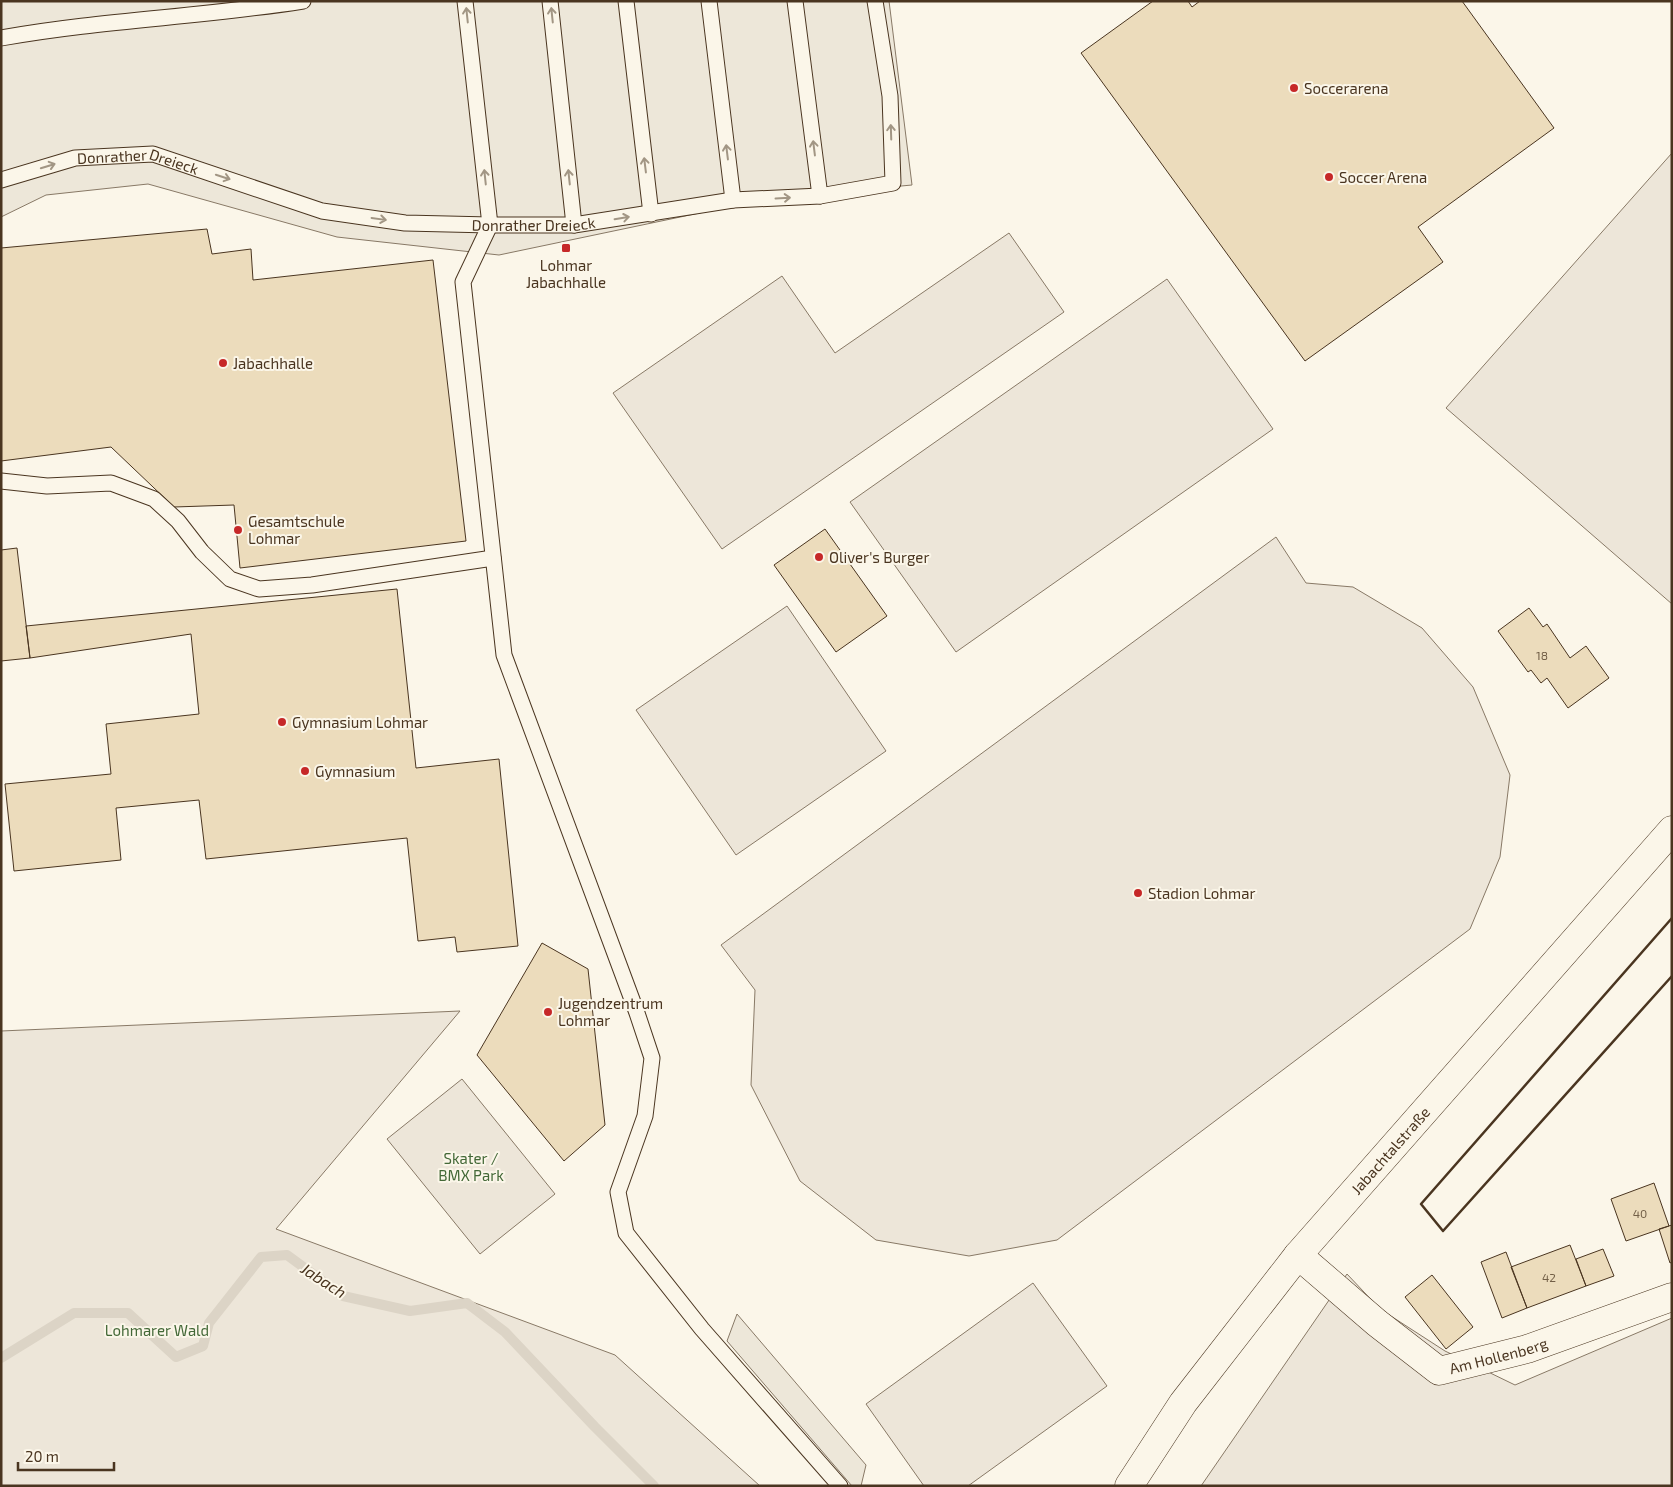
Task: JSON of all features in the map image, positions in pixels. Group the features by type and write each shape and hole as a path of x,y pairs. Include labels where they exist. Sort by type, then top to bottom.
{"main road":[{"name":"Jabachtalstraße","path":"1129,1486 1183,1403 1298,1255 1672,830"},
{"name":"Am Hollenberg","path":"1298,1255 1377,1323 1438,1371 1526,1349 1672,1297"}],"lane":[{"path":"1,38 56,28 218,13 303,1"},
{"path":"465,1 490,225 464,282 504,655 638,1013 652,1058 645,1116 618,1192 626,1233 702,1329 840,1486"},
{"path":"550,1 574,225"},
{"path":"626,1 651,214"},
{"path":"709,1 733,200"},
{"path":"795,1 820,196"},
{"name":"Donrather Dreieck","path":"1,180 75,158 153,154 322,211 405,223 490,225 574,225 733,200 820,196 893,183 890,96 875,1"},
{"path":"1,481 47,486 111,483 154,499 178,521 202,552 230,579 259,589 312,585 493,558"}],"green space":[{"path":"1672,153 1672,604 1446,408"},
{"path":"1009,233 1064,312 722,549 613,393 782,276 835,353"},
{"path":"1167,279 1273,429 956,652 850,502"},
{"name":"Stadion Lohmar","path":"1276,537 1306,583 1353,587 1422,628 1473,687 1510,775 1500,857 1470,929 1057,1240 969,1256 876,1240 800,1181 751,1085 755,990 721,945"},
{"path":"787,606 886,751 736,855 636,710"},
{"name":"Lohmarer Wald","path":"460,1011 276,1229 615,1355 760,1486 1,1486 1,1031"},
{"name":"Skater / BMX Park","path":"462,1079 555,1194 480,1254 387,1139"},
{"path":"1347,1274 1380,1309 1445,1351 1515,1385 1672,1318 1672,1486 1201,1486"},
{"path":"1033,1283 1107,1386 968,1486 924,1486 866,1404"}],"shaded area":[{"path":"1,1 889,1 912,185 771,198 499,255 337,237 148,184 46,195 1,217"},
{"path":"737,1314 866,1465 861,1486 852,1486 727,1341"}],"building":[{"name":"Soccer Arena","path":"1153,1 1188,1 1192,7 1200,1 1462,1 1554,128 1418,227 1443,262 1305,361 1081,53"},
{"name":"Jabachhalle","path":"207,229 212,254 251,249 253,280 433,260 466,541 240,568 234,505 174,507 111,447 1,461 1,248"},
{"path":"825,529 887,616 836,652 774,565"},
{"path":"17,548 30,658 1,661 1,550"},
{"name":"Gymnasium","path":"397,589 416,768 499,759 518,946 457,952 455,937 418,941 407,838 206,859 199,800 116,808 121,860 14,871 5,784 111,774 106,724 199,714 191,634 30,658 26,626"},
{"path":"1529,608 1543,627 1547,624 1570,658 1586,646 1609,678 1568,708 1547,678 1541,683 1531,670 1528,672 1498,631"},
{"name":"Jugendzentrum Lohmar","path":"542,943 588,969 605,1125 564,1161 477,1055"},
{"path":"1654,1183 1669,1226 1626,1241 1611,1199"},
{"path":"1672,1225 1672,1262 1670,1263 1659,1229"},
{"path":"1570,1245 1586,1286 1527,1308 1511,1267"},
{"path":"1603,1249 1614,1276 1586,1286 1576,1259"},
{"path":"1506,1252 1527,1308 1502,1318 1481,1262"},
{"path":"1432,1275 1473,1327 1446,1349 1405,1297"}],"waterway":[{"name":"Jabach","path":"1,1358 74,1313 128,1313 176,1357 203,1346 209,1323 261,1257 287,1255 343,1296 410,1311 467,1303 505,1332 654,1486"}],"wall":[{"path":"1672,918 1421,1204 1443,1231 1672,976"}],"place":[{"name":"Soccerarena","path":"1294,88"},
{"name":"Soccer Arena","path":"1329,177"},
{"name":"Lohmar Jabachhalle","path":"566,248"},
{"name":"Jabachhalle","path":"223,363"},
{"name":"Gesamtschule Lohmar","path":"238,530"},
{"name":"Oliver's Burger","path":"819,557"},
{"name":"Gymnasium Lohmar","path":"282,722"},
{"name":"Gymnasium","path":"305,771"},
{"name":"Stadion Lohmar","path":"1138,893"},
{"name":"Jugendzentrum Lohmar","path":"548,1012"}]}
